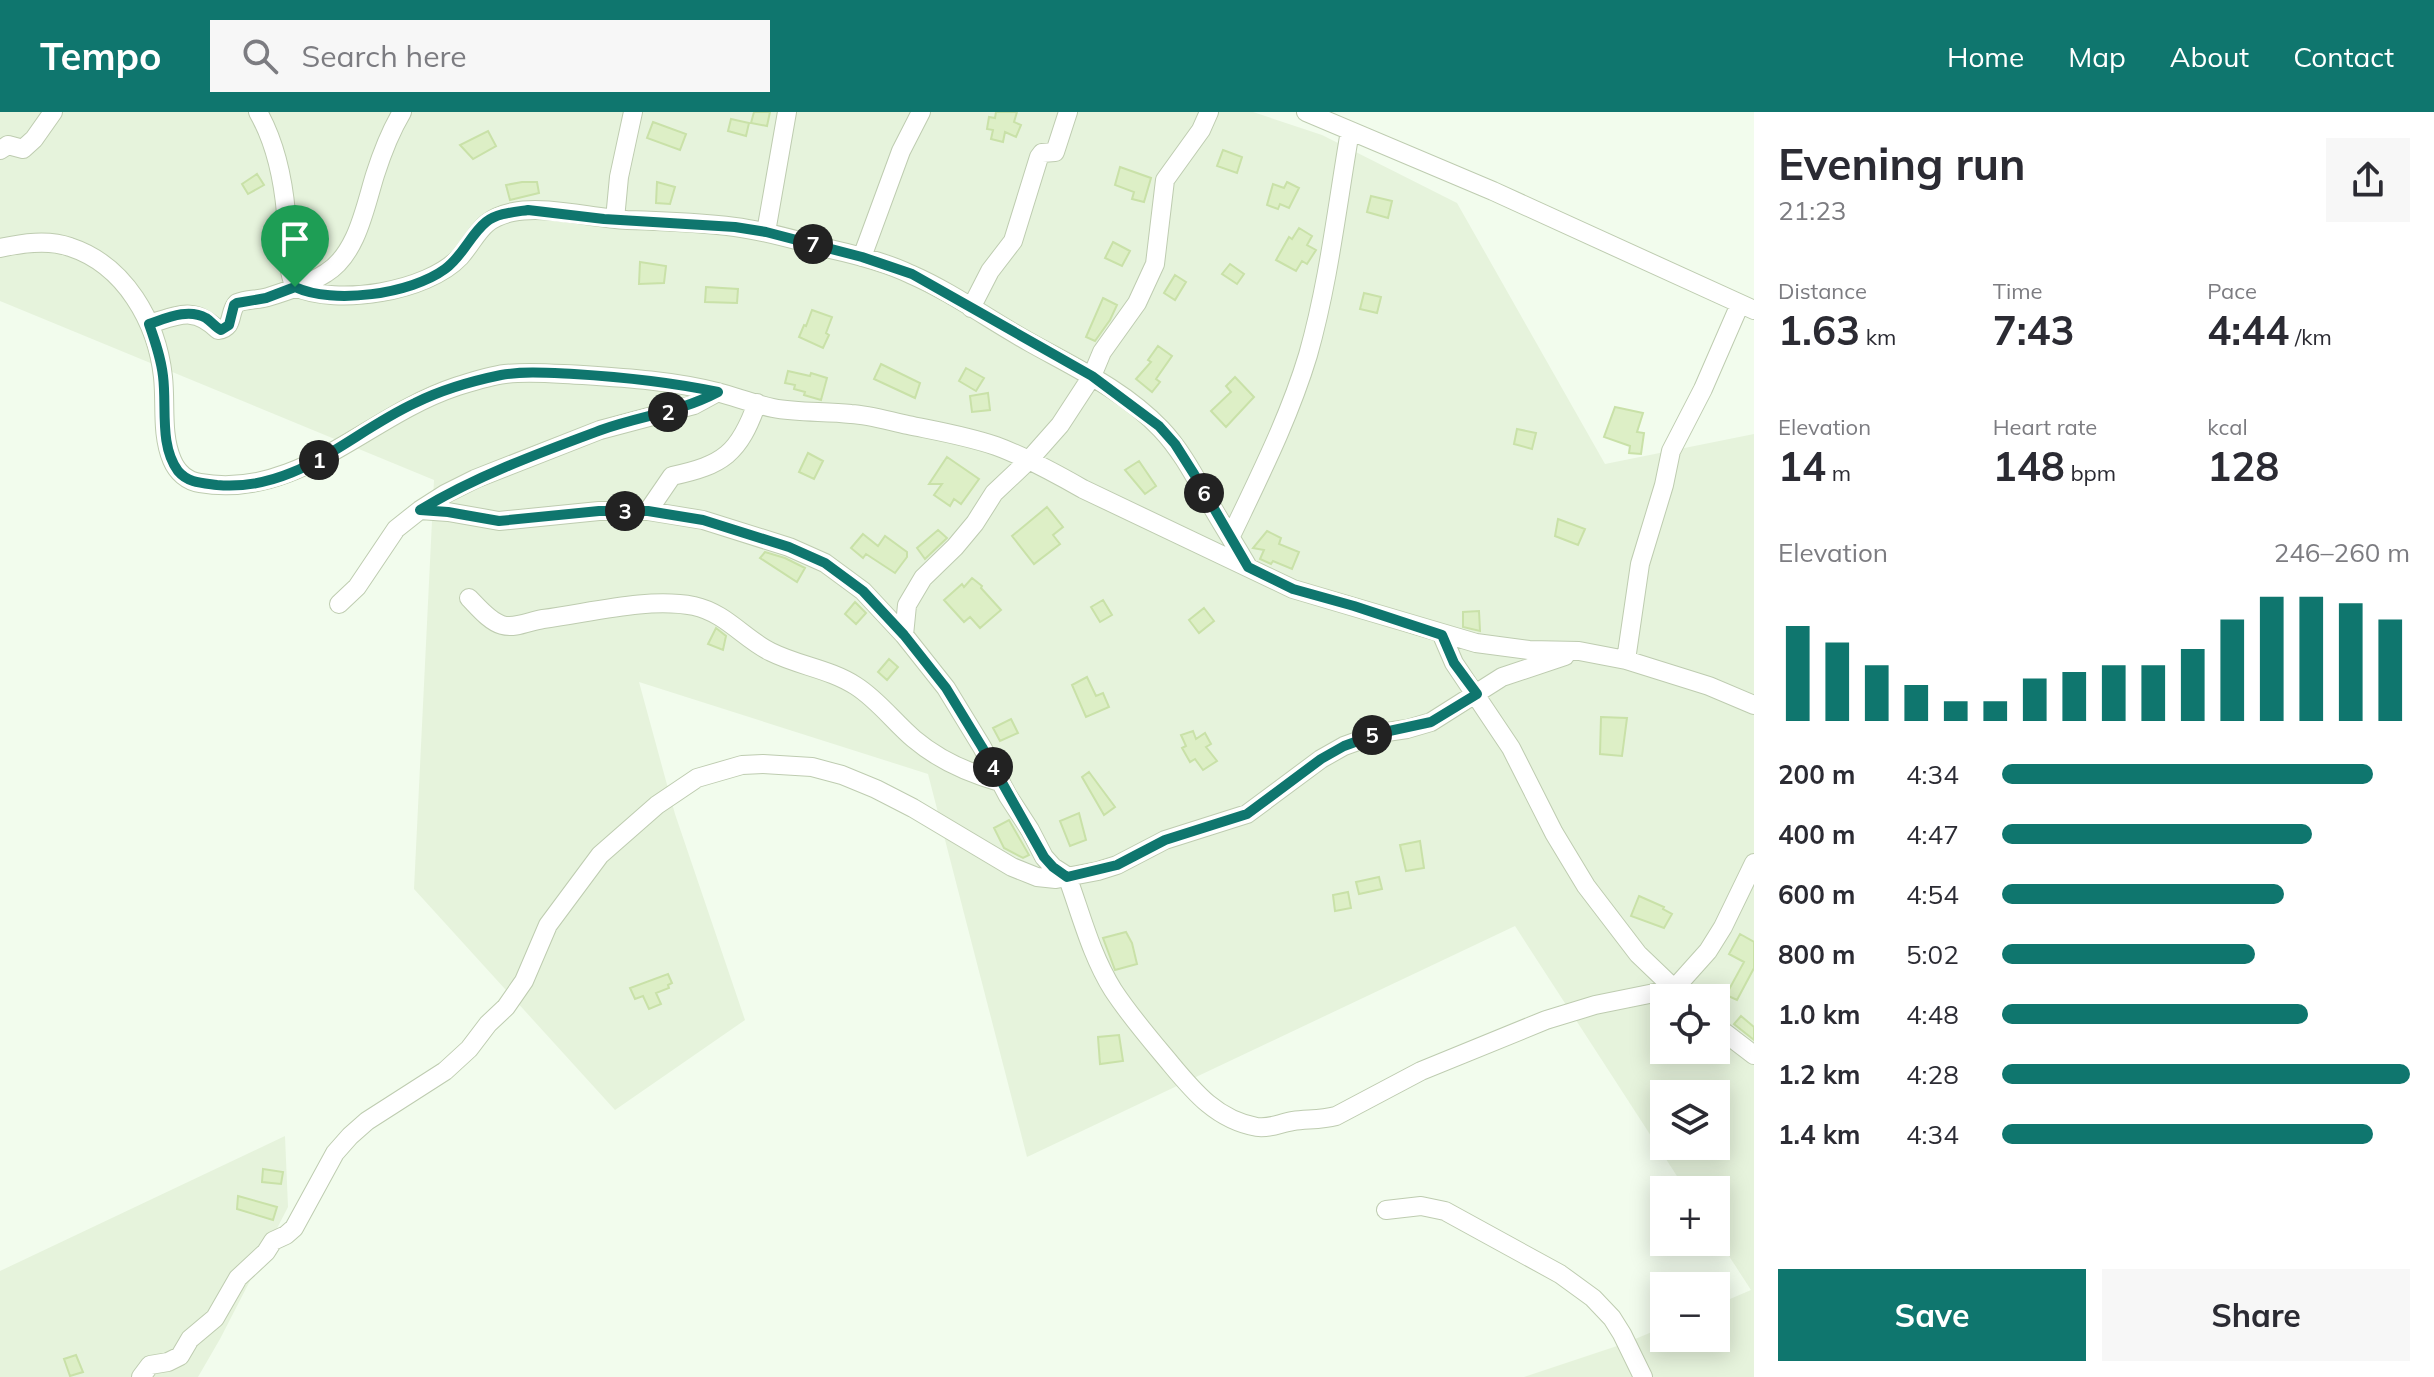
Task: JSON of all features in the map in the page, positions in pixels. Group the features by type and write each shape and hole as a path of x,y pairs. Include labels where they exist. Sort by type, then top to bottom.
{"street":[{"path":"0,150 8,145 23,149 53,112"},
{"path":"258,112 266,126 281,181 291,279 295,287 305,292 356,295 408,286 443,271 459,257 486,222 515,212 541,210 615,219 735,227 862,257 912,274 1092,376 1159,426 1175,444 1248,567"},
{"path":"149,324 189,314 206,318 221,330 229,325 237,303 266,298 327,273 343,256 365,210 392,128 402,112"},
{"path":"615,219 619,177 633,112"},
{"path":"766,232 787,112"},
{"path":"862,257 901,151 921,112"},
{"path":"971,308 990,271 1013,241 1039,157 1042,153 1055,152 1068,112"},
{"path":"904,635 907,605 923,578 965,535 994,493 1060,425 1092,376 1102,352 1147,285 1158,249 1165,180 1201,130 1209,112"},
{"path":"1306,112 1493,191 1747,307 1671,451 1640,564 1626,660"},
{"path":"1231,536 1286,417 1307,355 1330,265 1350,131"},
{"path":"0,248 28,243 69,246 90,255 120,278 149,324 163,373 165,435 172,460 190,481 233,486 273,480 333,453 415,403 452,388 504,374 644,379 718,392 775,409 854,414 996,446 1293,589 1476,643 1529,650 1579,651 1626,660 1709,686 1754,705"},
{"path":"339,604 357,587 396,529 420,510 475,479 600,430 686,408 718,392"},
{"path":"648,511 672,476 703,470 717,464 732,451 757,403"},
{"path":"420,510 499,521 599,511 648,511 703,520 806,553 844,575 904,635 956,703 1048,862 1067,877 1081,920 1102,967 1112,988 1137,1024 1198,1096 1214,1110 1239,1122 1266,1128 1336,1116 1421,1071 1546,1020 1595,1005 1650,998"},
{"path":"469,598 494,621 507,626 623,606 681,604 707,610 771,652 827,671 853,684 940,759 1000,782"},
{"path":"1442,635 1454,663 1511,748 1554,833 1586,886 1638,954 1669,984"},
{"path":"141,1377 150,1365 180,1356 190,1339 215,1318 238,1278 266,1252 273,1241 294,1228 335,1153 350,1136 367,1121 445,1071 506,1007 524,981 548,925 600,855 657,805 697,778 742,765 763,764 812,767 842,775 913,808 1012,867 1044,879 1067,877 1117,865 1165,840 1247,814 1321,759 1344,746 1380,733 1431,722 1502,677 1579,651"},
{"path":"1686,984 1723,927 1754,863"},
{"path":"1730,1037 1754,1055"},
{"path":"1386,1210 1421,1206 1445,1211 1576,1284 1612,1318 1643,1377"}],"shaded area":[{"path":"0,112 1253,112 1322,135 1457,203 1605,464 1754,434 1754,1377 1524,1377 1650,1333 1650,1352 1730,1352 1730,1299 1751,1290 1729,1256 1730,1176 1677,1176 1667,1160 1730,1160 1730,1080 1650,1080 1650,1134 1515,926 1027,1157 928,774 639,682 675,814 745,1020 615,1110 414,889 434,480 0,301"},
{"path":"285,1136 288,1207 198,1377 0,1377 0,1271"}],"building":[{"path":"754,112 770,112 767,126 751,123"},
{"path":"996,112 1017,112 1014,122 1021,125 1016,137 1005,132 1003,142 991,139 993,130 987,129 989,117 995,118"},
{"path":"731,119 749,123 746,136 728,131"},
{"path":"653,122 686,134 680,150 647,138"},
{"path":"488,131 496,146 473,159 460,145"},
{"path":"1223,150 1242,157 1237,173 1217,166"},
{"path":"1120,167 1151,178 1144,202 1132,199 1134,192 1115,185"},
{"path":"257,174 264,185 248,194 242,184"},
{"path":"537,182 539,193 510,200 506,185"},
{"path":"657,182 675,187 670,204 656,203"},
{"path":"1287,182 1299,188 1289,208 1280,204 1278,209 1267,205 1273,184 1284,188"},
{"path":"1371,196 1392,201 1388,218 1367,212"},
{"path":"1299,228 1312,236 1307,245 1316,250 1307,264 1302,261 1296,271 1276,260 1289,237 1292,239"},
{"path":"1113,242 1130,251 1122,266 1105,258"},
{"path":"640,262 666,266 664,283 639,284"},
{"path":"1230,264 1244,274 1237,284 1222,274"},
{"path":"1175,275 1186,282 1175,300 1164,293"},
{"path":"706,287 738,289 737,303 705,302"},
{"path":"1364,293 1381,297 1377,313 1360,309"},
{"path":"1103,298 1117,305 1095,341 1086,337"},
{"path":"812,310 832,317 823,348 799,337"},
{"path":"1158,346 1172,356 1156,379 1160,382 1152,392 1136,379 1151,362 1148,360"},
{"path":"881,364 920,383 915,398 874,379"},
{"path":"966,368 984,378 976,391 959,381"},
{"path":"788,371 827,378 821,400 804,395 805,392 794,389 795,385 785,383"},
{"path":"1235,377 1254,397 1226,427 1211,411 1231,392 1226,386"},
{"path":"988,393 990,410 972,412 970,396"},
{"path":"1615,407 1643,413 1637,432 1644,433 1641,454 1629,453 1630,446 1604,437"},
{"path":"1517,429 1536,433 1532,449 1514,444"},
{"path":"808,453 823,461 814,479 799,472"},
{"path":"947,457 979,479 961,504 954,499 950,506 934,495 942,484 929,484"},
{"path":"1139,461 1156,486 1145,494 1125,470"},
{"path":"1047,507 1063,527 1053,535 1060,544 1034,564 1012,536"},
{"path":"1558,519 1585,529 1578,545 1555,536"},
{"path":"938,530 947,538 925,559 917,548"},
{"path":"1267,531 1281,538 1279,544 1299,552 1292,569 1260,559 1264,550 1253,548"},
{"path":"863,534 878,546 885,536 907,552 907,557 895,573 866,554 863,558 851,548"},
{"path":"765,552 805,568 797,582 760,558"},
{"path":"972,578 1001,610 980,628 970,617 964,622 944,600"},
{"path":"1103,600 1112,615 1100,622 1091,607"},
{"path":"855,602 866,613 856,624 845,614"},
{"path":"1204,608 1214,621 1199,633 1189,620"},
{"path":"1479,611 1480,631 1463,627 1463,612"},
{"path":"716,628 726,636 723,650 708,644"},
{"path":"889,659 898,667 887,680 878,672"},
{"path":"1087,677 1096,696 1103,693 1109,707 1086,717 1072,685"},
{"path":"1601,717 1627,718 1622,756 1600,754"},
{"path":"1011,719 1018,733 1000,741 993,728"},
{"path":"1193,731 1196,739 1205,733 1211,744 1206,747 1217,761 1203,770 1195,759 1190,762 1182,748 1186,746 1181,735"},
{"path":"1089,772 1115,807 1104,815 1082,777"},
{"path":"1079,813 1086,840 1070,846 1060,821"},
{"path":"1009,820 1029,855 1023,858 1004,848 994,828"},
{"path":"1420,841 1424,868 1406,871 1400,845"},
{"path":"1379,877 1382,889 1359,894 1356,882"},
{"path":"1348,892 1351,908 1335,911 1333,895"},
{"path":"1639,896 1672,914 1664,928 1631,916"},
{"path":"1126,932 1137,964 1115,970 1103,938"},
{"path":"1740,934 1754,942 1754,968 1737,1000 1730,997 1730,988 1744,962 1729,954"},
{"path":"668,974 672,983 668,985 669,988 656,993 661,1004 649,1009 643,996 635,999 630,988"},
{"path":"1741,1016 1754,1027 1754,1040 1734,1024"},
{"path":"1119,1035 1123,1061 1100,1064 1098,1037"},
{"path":"263,1169 283,1172 281,1184 262,1182"},
{"path":"238,1196 277,1207 273,1220 237,1209"},
{"path":"76,1355 83,1372 70,1376 64,1359"}],"route":[{"path":"528,210 604,219 735,227 766,232 896,268 912,274 1092,376 1159,426 1194,474 1248,567 1293,589 1442,635 1454,663 1477,694 1431,722 1380,733 1344,746 1321,759 1247,814 1165,840 1117,865 1067,877 1044,857 946,688 904,635 863,591 825,563 789,547 703,520 648,511 599,511 499,521 420,510 475,479 600,430 694,405 718,392 644,379 504,374 452,388 415,403 333,453 273,480 233,486 190,481 172,460 165,435 163,373 149,324 189,314 206,318 217,329 226,329 237,303 266,298 295,287 305,292 356,295 400,289 443,271 459,257 486,222 500,215 528,210"}]}
